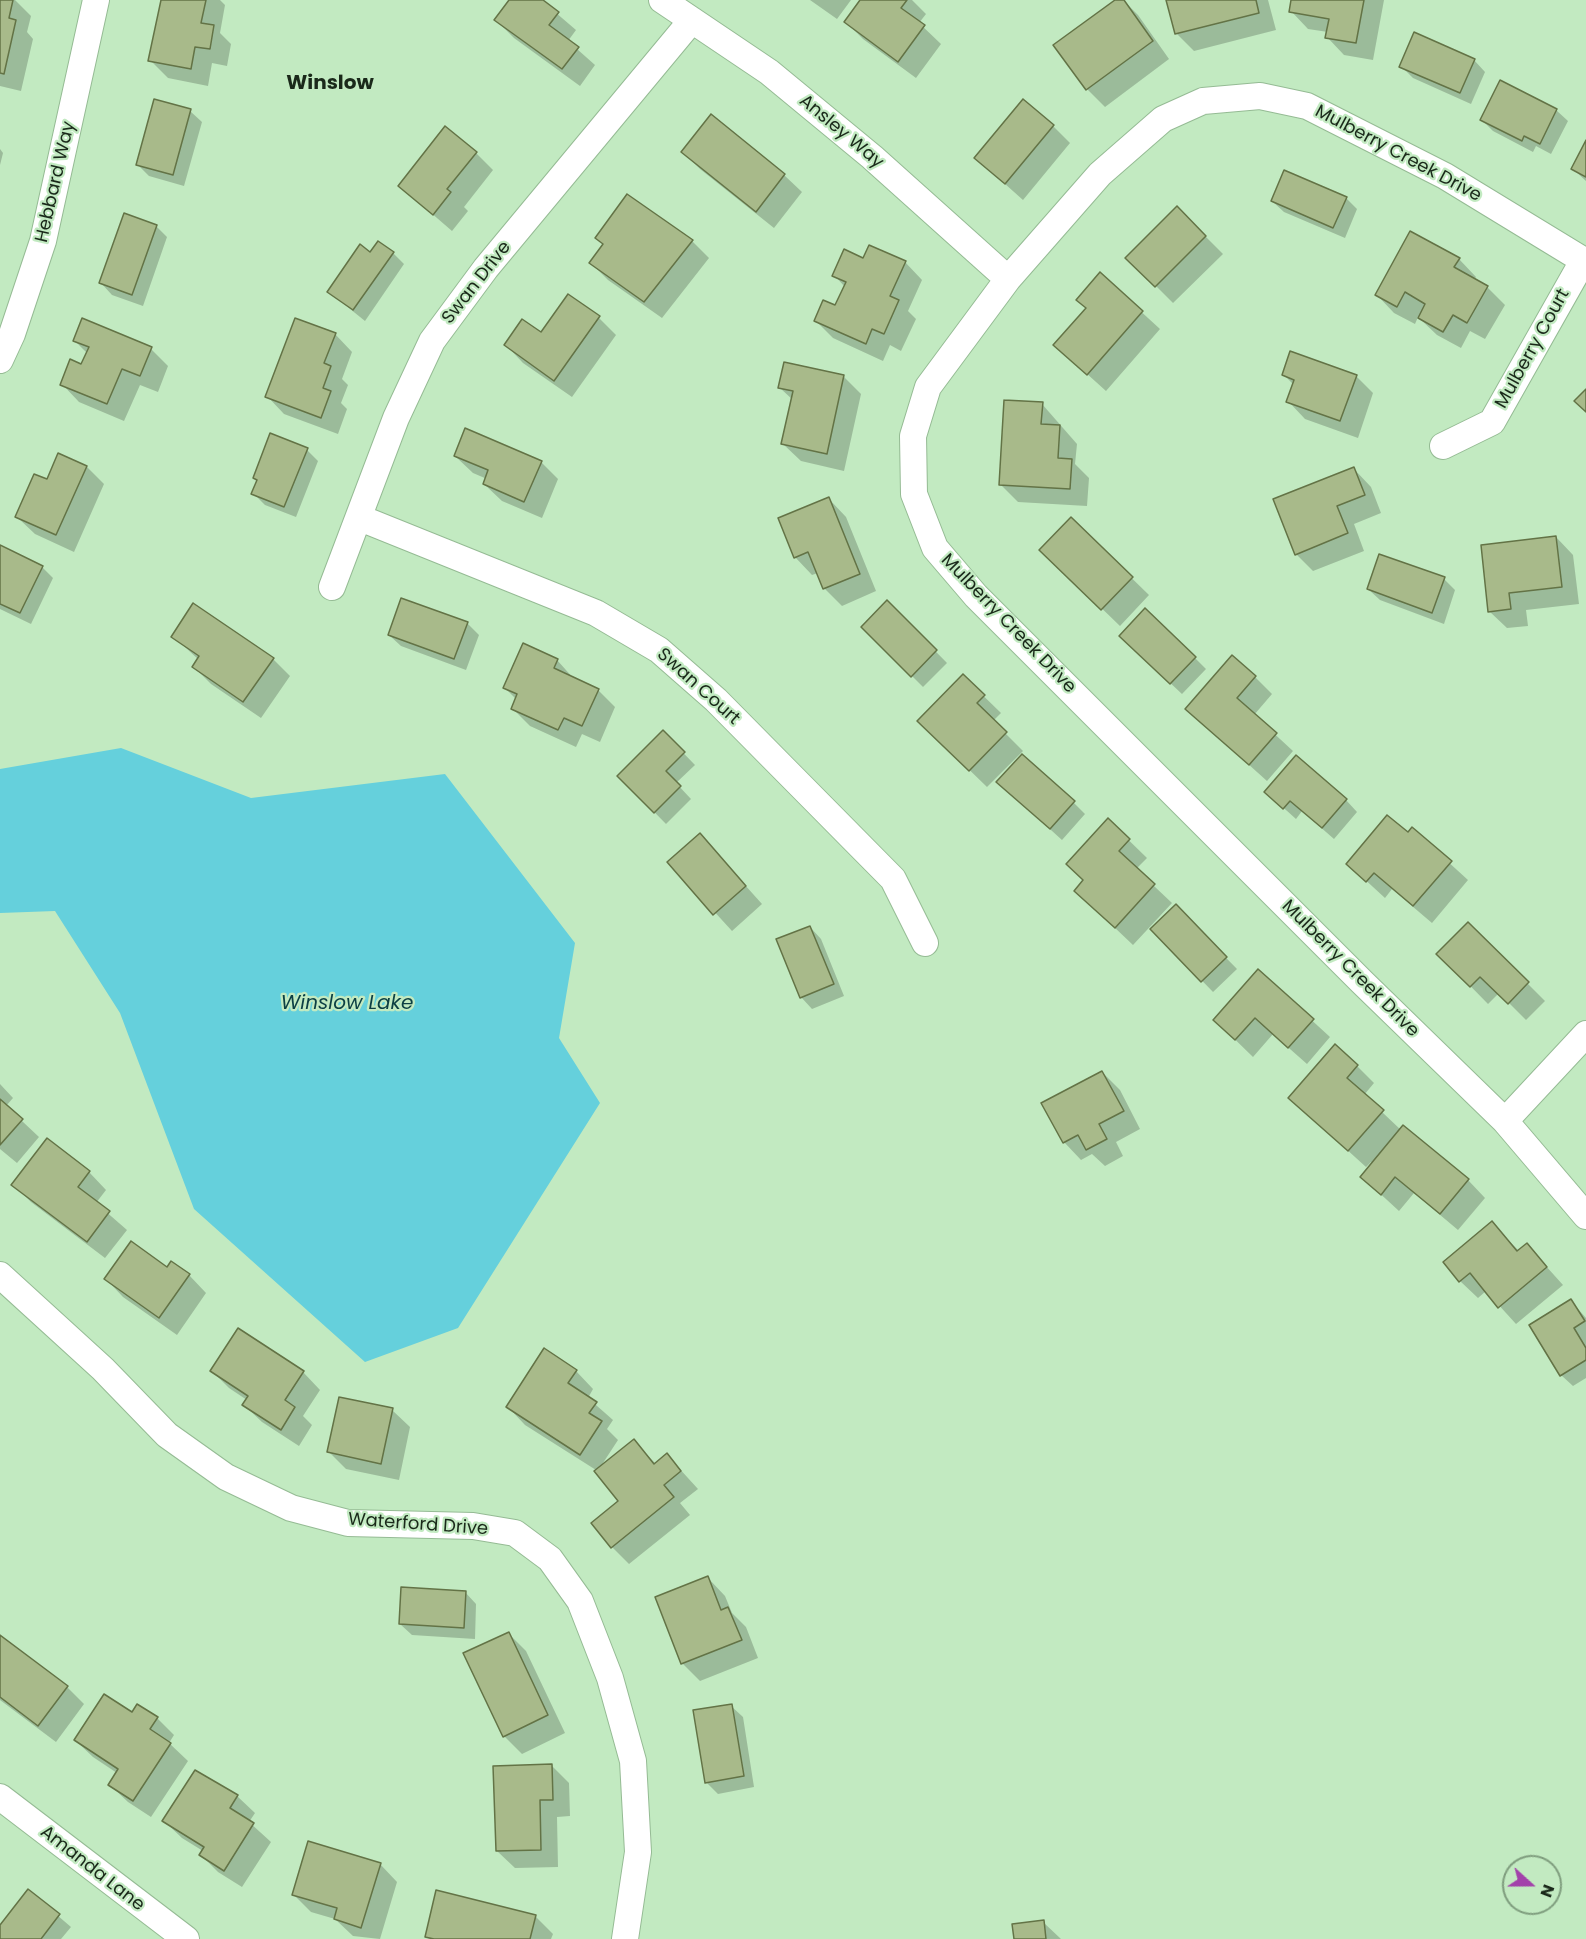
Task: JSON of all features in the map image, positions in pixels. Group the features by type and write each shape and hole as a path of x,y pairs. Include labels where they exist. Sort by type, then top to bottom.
{"street":[{"name":"Hebbard Way","path":"0,360 12,334 43,241 96,0"},
{"name":"Ansley Way","path":"662,0 777,79 872,157 1008,279"},
{"name":"Swan Drive","path":"332,587 396,418 432,341 486,268 692,20"},
{"name":"Mulberry Creek Drive","path":"1585,261 1445,176 1307,106 1260,96 1203,101 1163,119 1100,174 1008,279 928,387 913,436 914,494 935,548 976,596 1362,982 1505,1121 1586,1216"},
{"name":"Mulberry Court","path":"1443,446 1492,422 1585,261"},
{"name":"Swan Court","path":"360,518 596,612 659,650 716,700 893,879 925,943"},
{"path":"1505,1121 1586,1034"},
{"name":"Waterford Drive","path":"0,1275 103,1369 167,1435 226,1477 291,1508 348,1523 473,1526 515,1533 550,1559 580,1601 610,1678 633,1761 638,1852 625,1939"},
{"name":"Amanda Lane","path":"3,1806 186,1939"}],"water":[{"name":"Winslow Lake","path":"121,748 251,798 445,774 575,943 559,1038 600,1103 458,1328 365,1362 194,1209 120,1013 55,911 0,913 0,769"}],"building":[{"path":"0,0 13,0 9,18 16,20 4,74 0,73"},
{"path":"161,0 206,0 201,23 214,25 210,49 195,47 191,69 148,61"},
{"path":"509,0 543,0 559,12 549,25 579,47 562,69 494,20"},
{"path":"860,0 907,0 901,8 925,25 898,62 844,22"},
{"path":"1115,0 1124,0 1153,41 1086,90 1053,45"},
{"path":"1166,0 1256,0 1259,13 1175,34"},
{"path":"1291,0 1364,0 1356,43 1325,38 1329,19 1289,12"},
{"path":"1414,32 1475,59 1460,93 1399,67"},
{"path":"1500,80 1557,109 1540,144 1524,136 1522,141 1480,120"},
{"path":"154,99 191,109 173,175 136,165"},
{"path":"1023,99 1054,125 1005,184 974,158"},
{"path":"711,114 785,174 756,212 681,152"},
{"path":"445,126 477,152 447,189 451,192 433,215 398,186"},
{"path":"1586,140 1586,177 1571,169"},
{"path":"1284,170 1347,197 1333,228 1271,201"},
{"path":"627,194 693,240 644,302 589,263 603,244 595,238"},
{"path":"1177,206 1206,236 1155,287 1125,258"},
{"path":"124,213 157,225 132,295 99,283"},
{"path":"1410,231 1460,258 1454,267 1488,286 1467,323 1453,315 1443,332 1418,318 1425,304 1405,292 1397,307 1375,295"},
{"path":"378,241 394,252 353,310 327,292 360,244 370,252"},
{"path":"869,245 906,261 890,296 899,300 884,334 872,329 866,344 814,321 823,300 835,305 846,282 832,276 844,249 863,258"},
{"path":"1100,272 1143,311 1087,375 1053,345 1086,308 1076,300"},
{"path":"568,294 600,316 554,381 504,345 522,319 541,332"},
{"path":"82,318 152,347 140,376 122,369 107,404 60,385 70,359 81,364 89,347 73,341"},
{"path":"295,318 336,333 324,363 331,366 323,388 331,391 321,418 265,397"},
{"path":"1290,351 1357,375 1340,421 1286,402 1294,380 1282,375"},
{"path":"784,362 844,375 827,454 781,444 793,391 778,388"},
{"path":"1586,389 1586,412 1574,401"},
{"path":"1004,400 1043,402 1041,424 1060,425 1058,458 1072,459 1070,489 999,485"},
{"path":"465,428 542,461 524,502 483,484 488,470 454,456"},
{"path":"270,433 308,448 284,507 251,494 257,480 253,478"},
{"path":"58,453 87,466 56,535 15,517 34,474 47,479"},
{"path":"1354,467 1365,495 1337,506 1348,533 1295,555 1273,499"},
{"path":"829,497 860,574 823,589 808,552 794,558 778,518"},
{"path":"1071,517 1133,577 1101,610 1039,550"},
{"path":"1556,536 1562,587 1509,593 1511,609 1488,612 1481,545"},
{"path":"0,545 43,566 20,613 0,604"},
{"path":"1379,554 1445,577 1432,613 1367,589"},
{"path":"401,598 468,622 454,659 388,635"},
{"path":"887,600 937,650 911,677 861,627"},
{"path":"193,603 274,658 243,702 192,667 199,656 171,637"},
{"path":"1145,608 1196,657 1170,684 1119,636"},
{"path":"523,643 558,659 554,668 599,689 582,726 564,718 558,730 511,709 517,694 503,688"},
{"path":"1232,655 1256,676 1237,698 1277,733 1249,765 1185,709"},
{"path":"963,674 985,695 977,703 1007,732 969,771 917,721"},
{"path":"663,730 685,752 666,771 681,786 654,813 617,776"},
{"path":"1022,754 1075,801 1050,829 996,782"},
{"path":"1296,755 1347,799 1322,828 1290,801 1283,809 1264,792"},
{"path":"1387,815 1408,832 1412,827 1452,861 1413,906 1374,873 1366,882 1346,864"},
{"path":"1108,818 1130,839 1119,851 1155,884 1115,928 1074,891 1083,880 1066,864"},
{"path":"700,833 746,886 713,915 667,862"},
{"path":"1176,904 1227,957 1201,982 1150,929"},
{"path":"1468,922 1529,982 1508,1004 1480,977 1470,987 1436,954"},
{"path":"810,926 834,984 800,998 776,939"},
{"path":"1258,969 1314,1019 1288,1048 1255,1018 1235,1040 1213,1020"},
{"path":"1335,1044 1358,1065 1347,1078 1384,1110 1348,1151 1288,1098"},
{"path":"1102,1071 1124,1111 1099,1124 1107,1139 1086,1150 1078,1135 1063,1143 1041,1103"},
{"path":"0,1099 23,1119 0,1145"},
{"path":"1403,1125 1469,1179 1440,1214 1395,1177 1381,1195 1360,1177"},
{"path":"47,1138 90,1171 78,1187 110,1211 87,1242 11,1185"},
{"path":"1492,1221 1517,1251 1527,1243 1547,1267 1498,1308 1470,1273 1459,1282 1443,1262"},
{"path":"131,1241 167,1267 171,1261 190,1274 159,1318 104,1279"},
{"path":"1571,1299 1585,1321 1574,1328 1586,1348 1586,1360 1560,1376 1529,1325"},
{"path":"238,1328 304,1371 285,1400 295,1407 281,1430 242,1405 248,1396 210,1371"},
{"path":"544,1348 577,1370 568,1383 597,1402 589,1413 602,1421 580,1455 506,1407"},
{"path":"339,1397 393,1408 381,1464 327,1452"},
{"path":"634,1439 654,1464 667,1453 681,1471 664,1485 674,1497 611,1548 591,1523 618,1501 594,1471"},
{"path":"708,1576 721,1610 728,1607 742,1640 681,1664 655,1597"},
{"path":"401,1587 466,1591 464,1628 399,1624"},
{"path":"509,1632 548,1715 503,1737 463,1653"},
{"path":"0,1635 68,1686 38,1726 0,1697"},
{"path":"104,1694 132,1712 137,1704 158,1717 150,1729 171,1743 133,1801 108,1785 118,1769 74,1740"},
{"path":"732,1704 744,1776 705,1783 693,1710"},
{"path":"552,1764 553,1800 540,1800 541,1850 496,1851 493,1766"},
{"path":"195,1770 238,1795 230,1808 254,1823 224,1871 199,1855 204,1847 162,1821"},
{"path":"308,1841 381,1863 361,1928 334,1919 337,1908 292,1895"},
{"path":"28,1889 60,1914 41,1939 0,1939 0,1925"},
{"path":"436,1890 536,1915 530,1939 434,1939 425,1937"},
{"path":"1044,1920 1046,1939 1014,1939 1012,1924"}],"district":[{"name":"Winslow","path":"330,84"}]}
